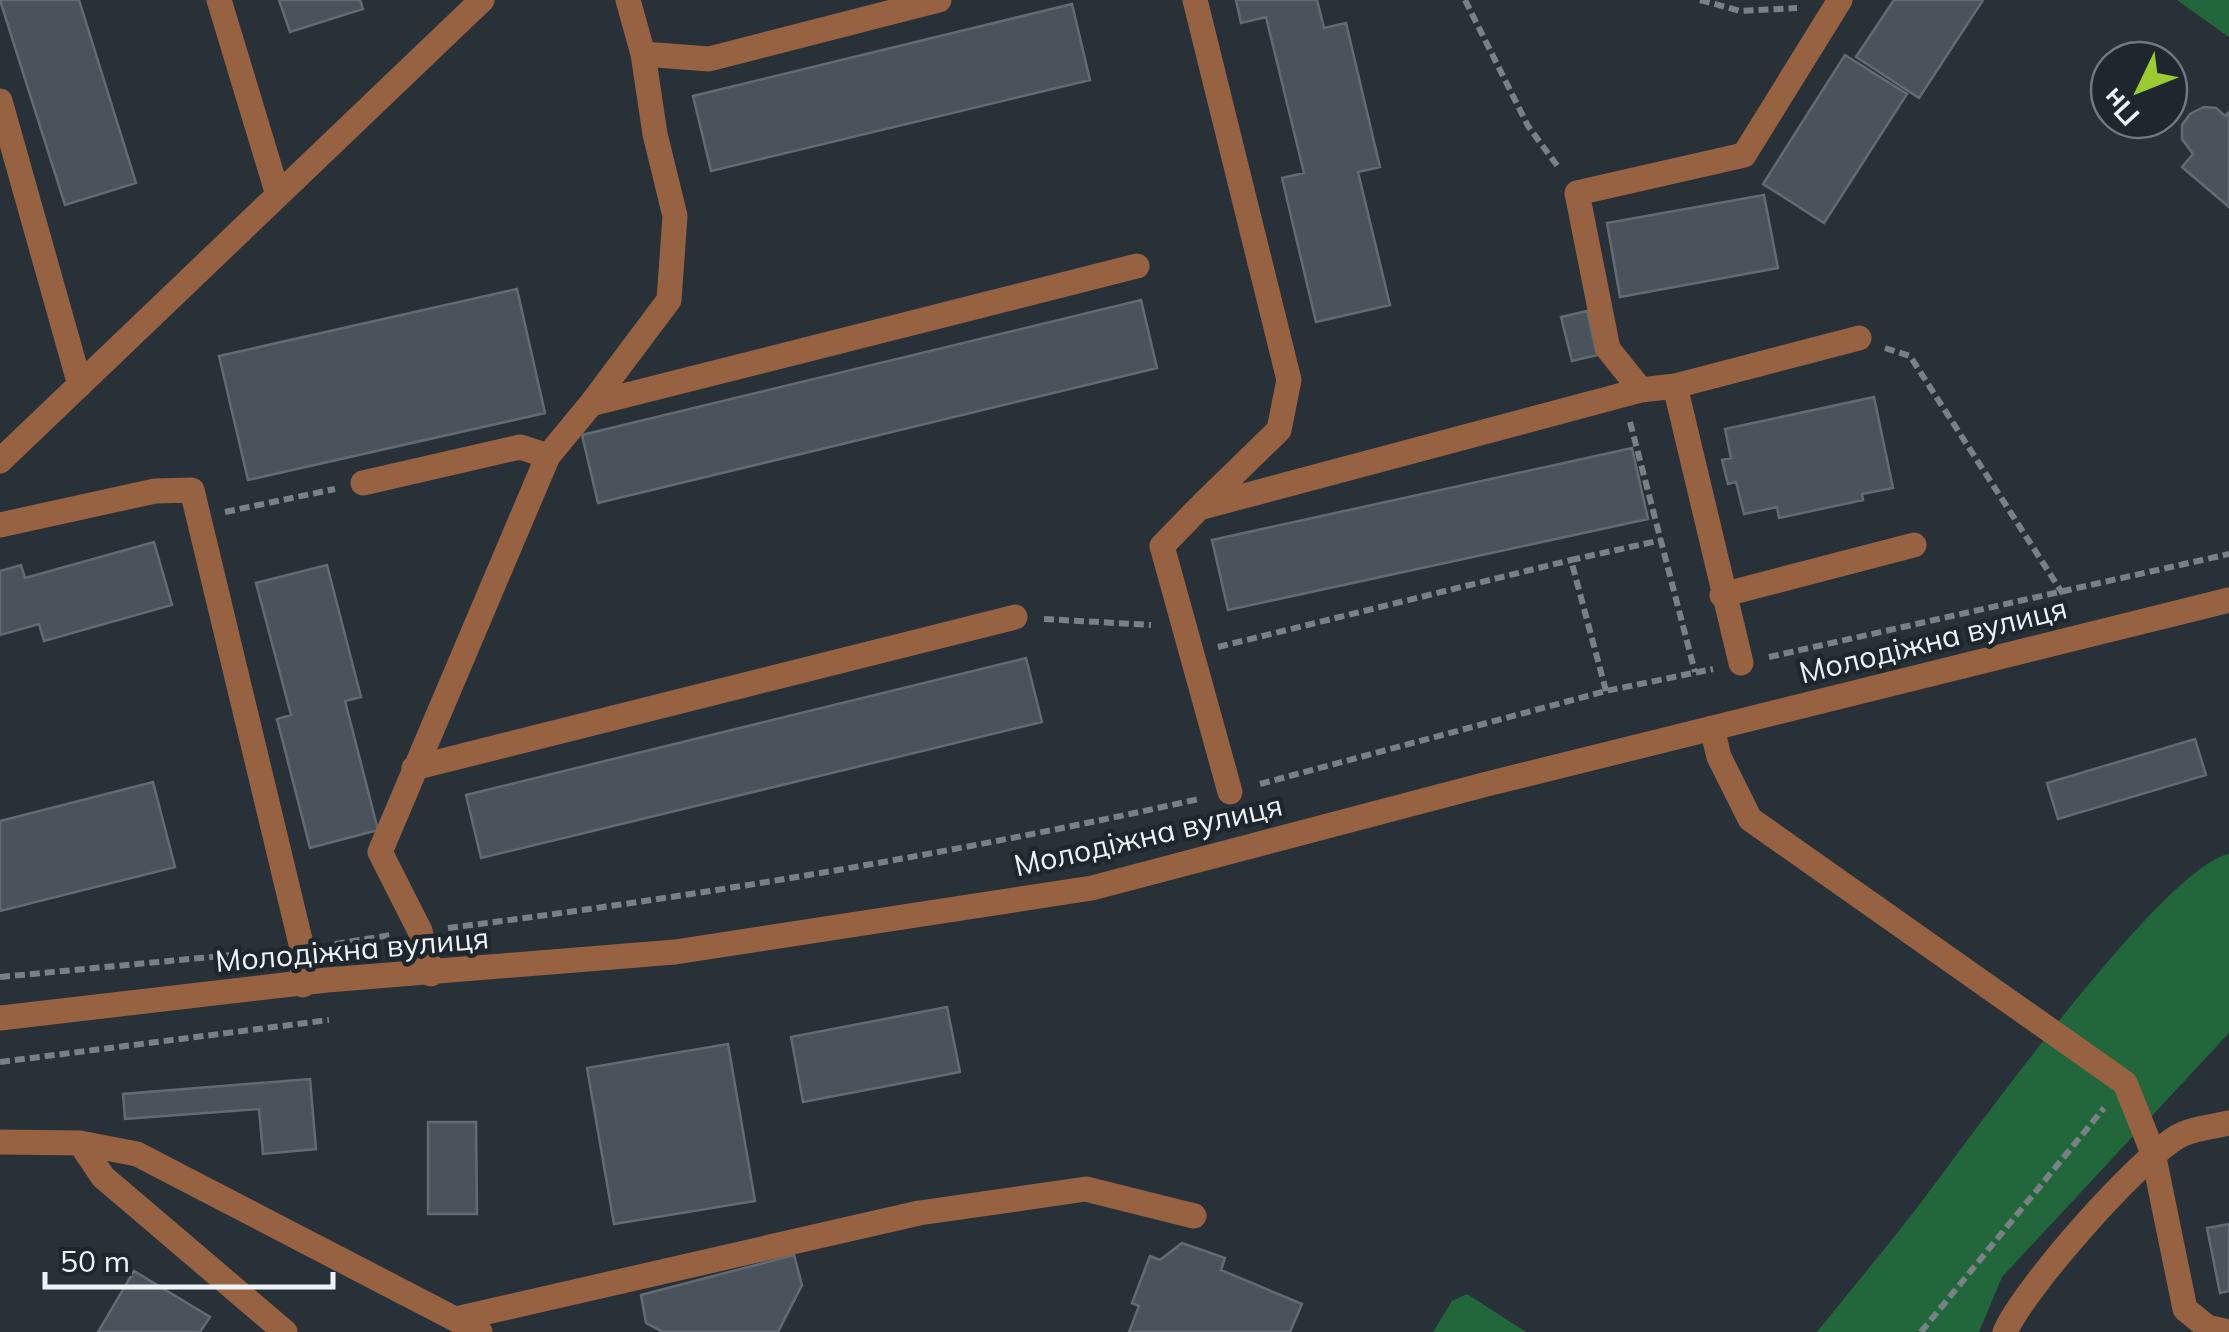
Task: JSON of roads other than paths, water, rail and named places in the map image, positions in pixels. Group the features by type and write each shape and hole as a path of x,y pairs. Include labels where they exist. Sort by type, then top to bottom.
{"street":[{"path":"220,0 278,196"},
{"path":"0,462 482,0"},
{"path":"431,974 420,931 380,852 548,456 669,300 675,216 654,134 643,54 628,0"},
{"path":"643,54 710,59 940,0"},
{"path":"1195,0 1289,380 1279,430 1162,546 1230,792"},
{"path":"1632,393 1608,349 1578,193 1744,155 1838,3"},
{"path":"0,102 80,385"},
{"path":"591,404 1137,266"},
{"path":"1200,508 1632,393 1674,386 1859,338"},
{"path":"1674,386 1741,663"},
{"path":"363,483 520,448 548,456"},
{"path":"0,525 155,492 192,490 302,948 303,985"},
{"path":"1722,594 1914,545"},
{"name":"Молодіжна вулиця","path":"0,1018 303,985 675,952 1092,888 2229,600"},
{"path":"414,768 1015,618"},
{"path":"1712,728 1719,758 1750,819 2125,1082 2153,1153 2185,1309 2207,1326 2229,1332"},
{"path":"2005,1332 2020,1301 2153,1153 2182,1134 2229,1123"},
{"path":"0,1142 80,1142 136,1154 480,1332"},
{"path":"80,1142 103,1177 280,1331"},
{"path":"456,1319 919,1213 1086,1189 1194,1216"}]}
